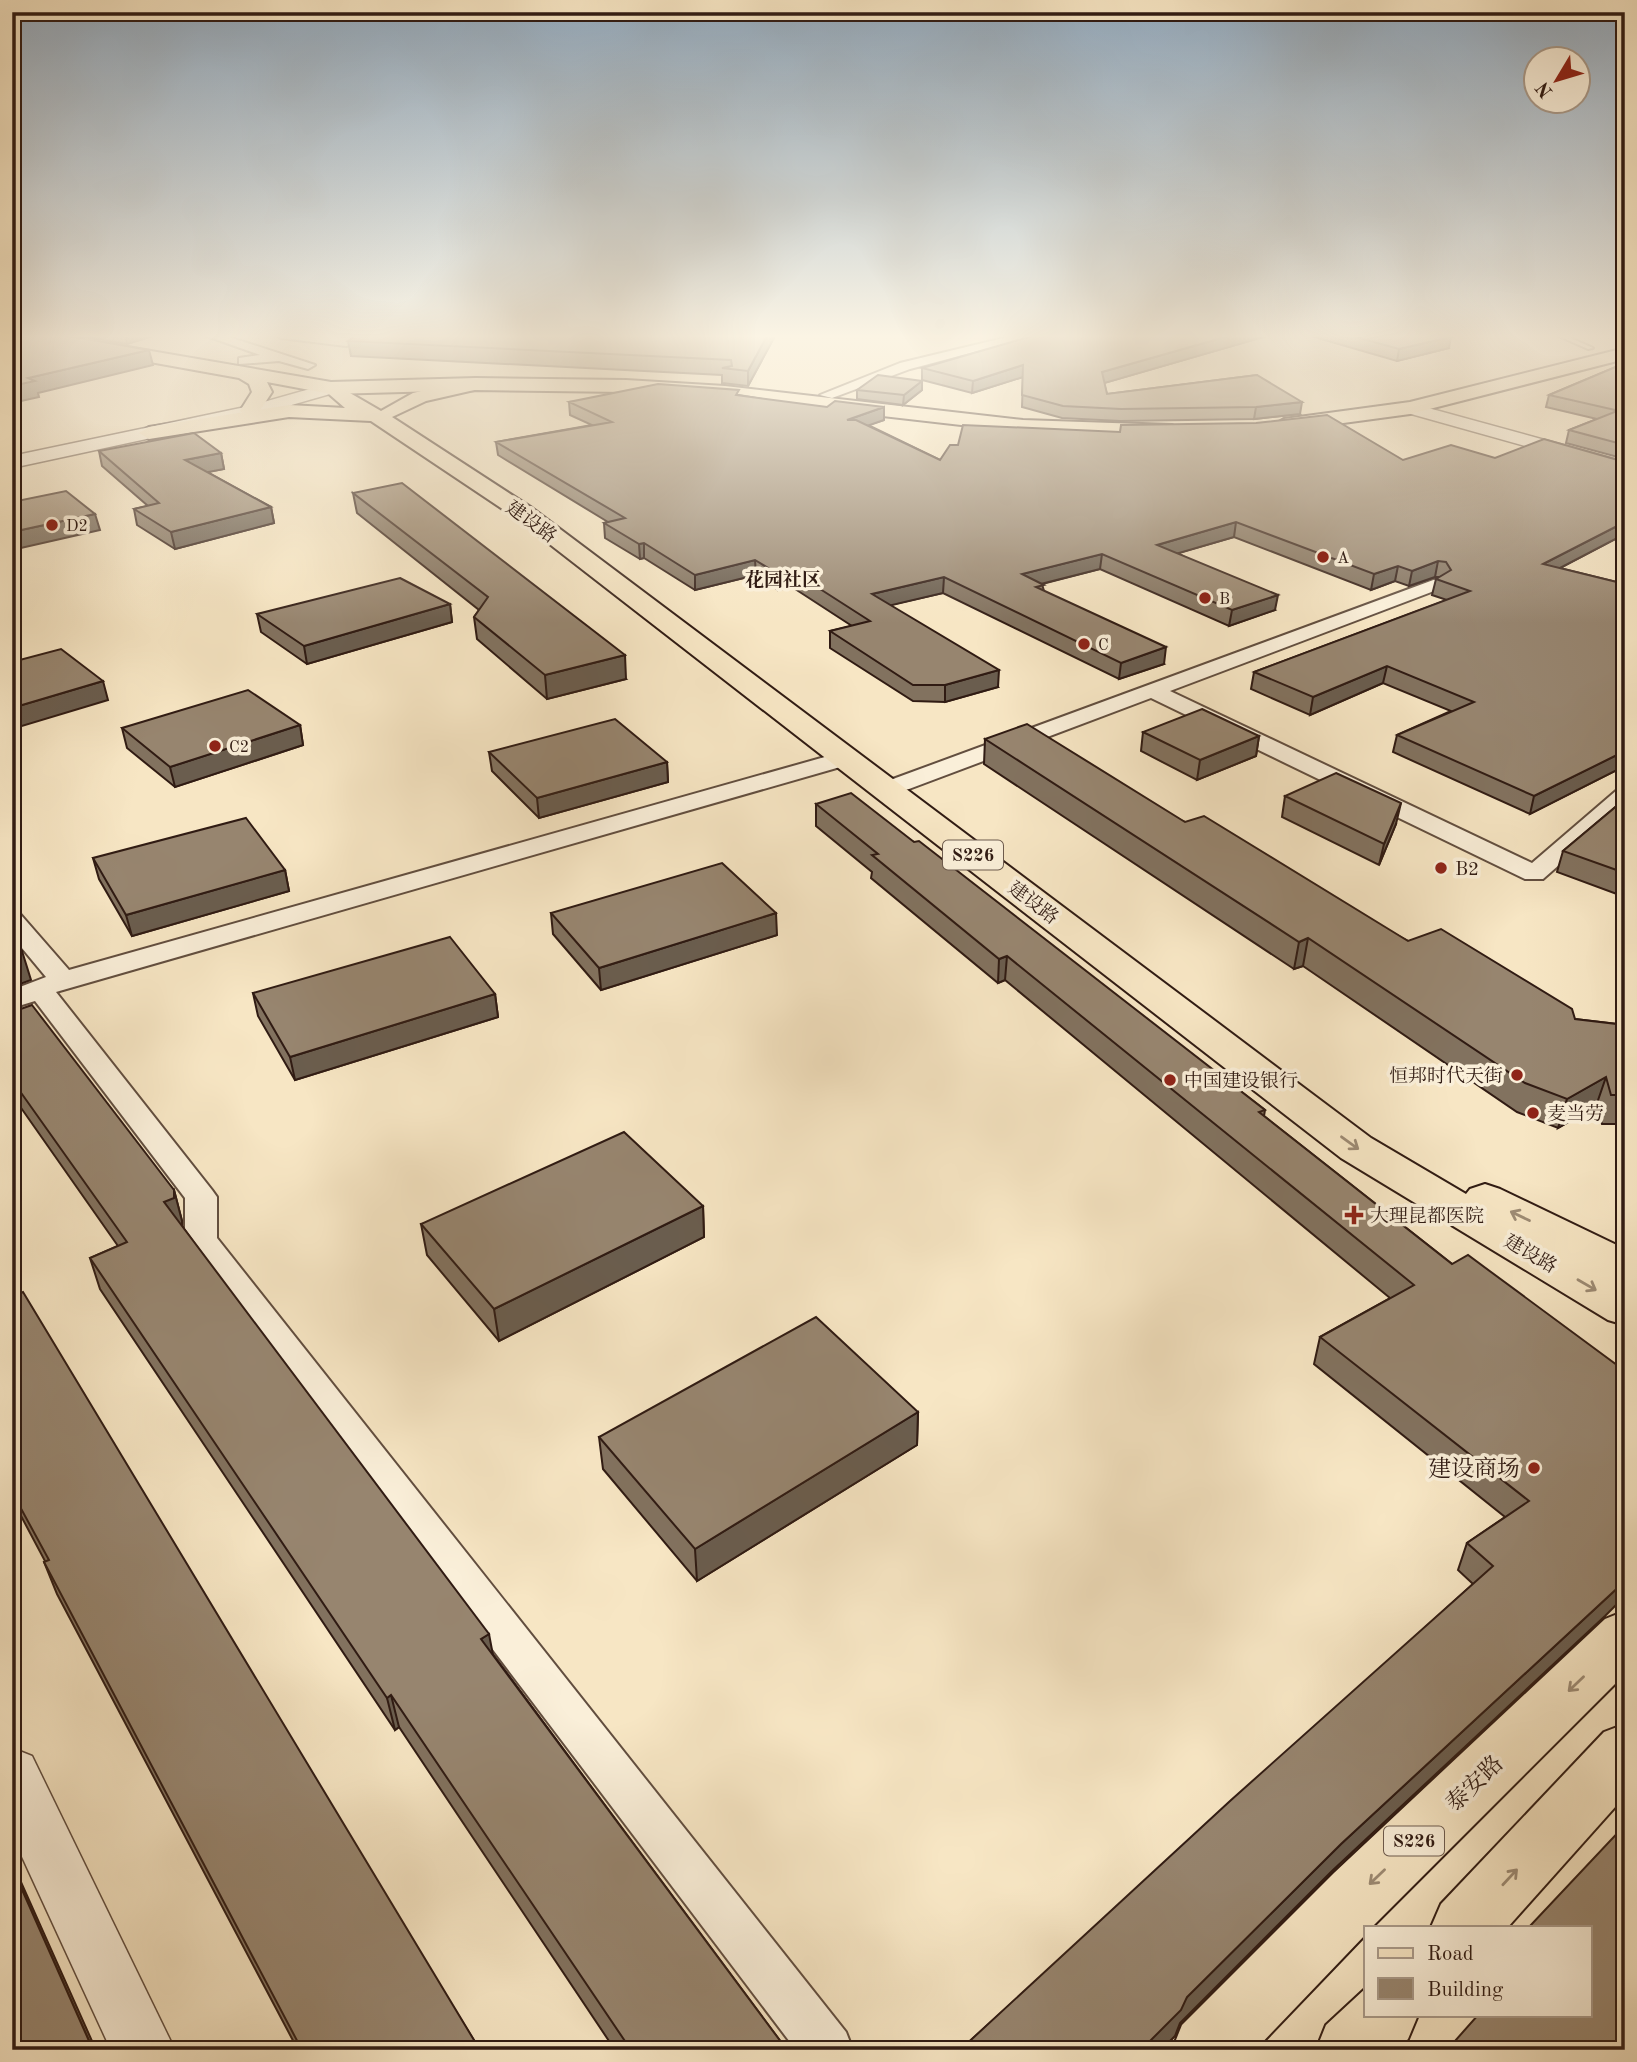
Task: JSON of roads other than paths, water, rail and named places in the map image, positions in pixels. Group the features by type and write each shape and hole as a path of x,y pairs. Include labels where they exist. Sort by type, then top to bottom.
{"main road":[{"path":"149,433 167,430"},
{"name":"建设路","path":"407,430 524,513 1356,1148 1625,1308"},
{"name":"建设路","path":"410,430 536,508 901,784 1367,1128 1484,1198 1625,1268"},
{"name":"泰安路","path":"1207,2050 1357,1896 1625,1636"},
{"path":"1465,1926 1625,1752"},
{"path":"1352,2050 1383,2016"}],"street":[{"path":"12,462 162,430"},
{"path":"1489,430 1625,468"},
{"path":"901,784 1436,584"},
{"path":"1152,690 1534,874 1625,795"},
{"path":"46,986 846,758"},
{"path":"12,920 46,986 201,1197 201,1240 828,2050"},
{"path":"12,1774 144,2050"}],"place":[{"name":"D2","path":"52,525"},
{"name":"A","path":"1323,557"},
{"name":"B","path":"1205,598"},
{"name":"C","path":"1084,644"},
{"name":"C2","path":"215,746"},
{"name":"B2","path":"1441,868"},
{"name":"恒邦时代天街","path":"1517,1075"},
{"name":"中国建设银行","path":"1170,1080"},
{"name":"麦当劳","path":"1533,1113"},
{"name":"大理昆都医院","path":"1354,1215"},
{"name":"建设商场","path":"1534,1468"}],"district":[{"name":"花园社区","path":"783,579"}]}
